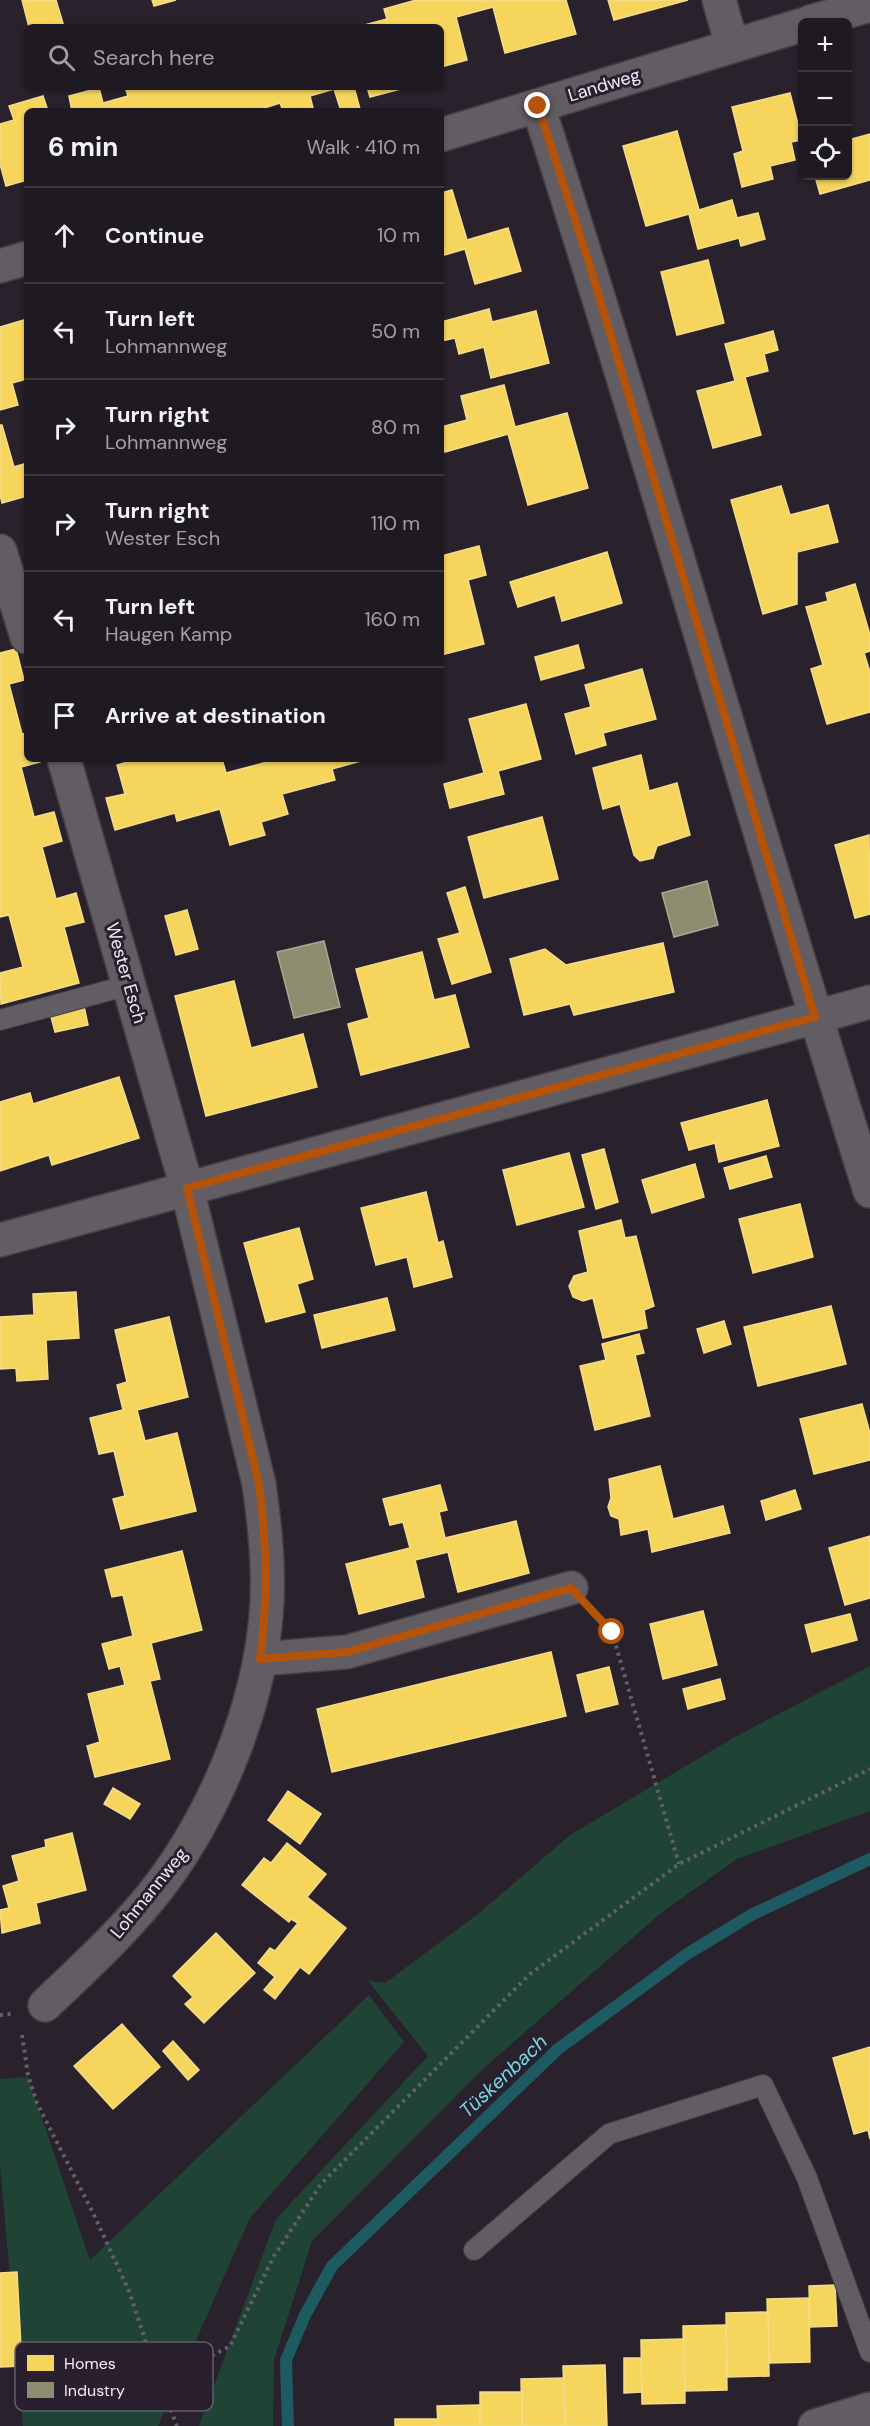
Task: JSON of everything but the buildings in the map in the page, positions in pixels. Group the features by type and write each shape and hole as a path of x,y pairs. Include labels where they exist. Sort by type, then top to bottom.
{"street":[{"path":"719,0 732,45"},
{"path":"824,18 870,5"},
{"name":"Landweg","path":"444,134 798,26"},
{"path":"538,106 590,266 815,1017 870,1191"},
{"path":"0,266 24,259"},
{"path":"0,551 24,627"},
{"name":"Wester Esch","path":"65,762 187,1188"},
{"path":"0,1240 870,1002"},
{"name":"Lohmannweg","path":"32,2015 104,1948 163,1882 188,1844 211,1805 240,1731 260,1659 266,1615 265,1526 260,1495 187,1188"},
{"path":"260,1659 347,1652 571,1588"},
{"path":"815,2426 870,2409"}],"lane":[{"path":"0,1020 129,985"},
{"path":"474,2250 609,2134 763,2085 807,2178 870,2352"}],"path":[{"path":"571,1588 612,1632 679,1864"},
{"path":"213,2355 230,2346 274,2256 321,2184 530,1974 679,1864 870,1769"},
{"path":"32,2015 28,2075 37,2103 129,2290 146,2342"},
{"path":"171,2411 177,2426"}],"green space":[{"path":"870,1666 870,1811 737,1859 661,1913 483,2069 312,2241 274,2360 273,2426 199,2426 205,2411 213,2411 213,2388 276,2219 428,2056 368,1981 385,1983 478,1914 570,1835 733,1738"},
{"path":"369,1995 404,2042 250,2218 195,2342 16,2342 0,2164 0,2079 28,2077 90,2260"},
{"path":"22,2411 165,2411 158,2426 23,2426"}],"waterway":[{"name":"Tüskenbach","path":"288,2426 286,2360 305,2315 332,2266 558,2049 687,1954 753,1914 870,1859"}],"route":[{"path":"538,106 590,266 815,1017 187,1188 259,1484 265,1526 266,1571 266,1615 260,1659 347,1652 571,1588 612,1632"}]}
